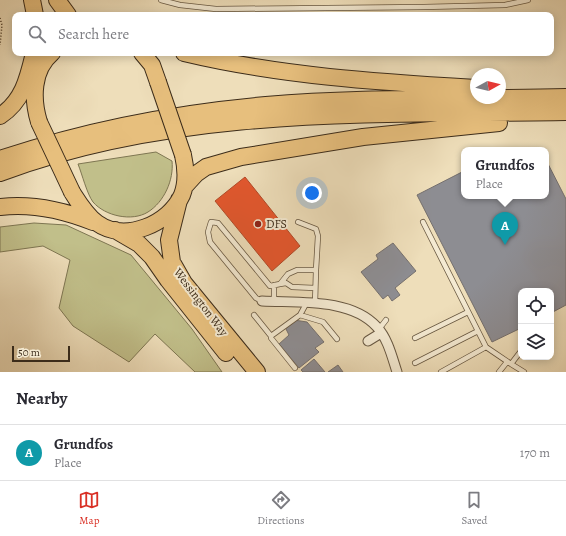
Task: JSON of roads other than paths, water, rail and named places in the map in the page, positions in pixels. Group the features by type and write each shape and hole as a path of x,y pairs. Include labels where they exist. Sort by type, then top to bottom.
{"highway":[{"path":"32,0 34,12"},
{"path":"41,0 43,12"},
{"path":"57,0 66,12"},
{"path":"0,116 16,103 22,94 33,56"},
{"path":"0,128 23,110 29,103 39,72 42,56"},
{"path":"39,72 49,56"},
{"name":"Wessington Way","path":"144,56 152,65 183,155 186,170 182,193 169,240 172,262 184,283 257,372"},
{"path":"198,56 243,66 321,77 470,88"},
{"path":"506,89 566,92"},
{"path":"34,90 35,105 39,122 72,192 86,213 97,223"},
{"path":"0,159 30,148 109,128 152,119 230,108 358,101 566,97"},
{"path":"0,174 75,149 155,132 226,122 267,118 566,112"},
{"path":"114,230 133,230 159,222 171,212 182,193 201,170 220,161 276,150 363,137 566,117"},
{"name":"Wessington Way","path":"0,207 37,206 58,210 114,230 139,244 152,257 209,332 244,372"}],"street":[{"path":"262,301 345,307 363,314 380,331 386,342 397,372"},
{"path":"368,341 380,331"}],"lane":[{"path":"161,0 180,5 216,9 439,7 505,5 528,0"},
{"path":"262,301 256,298 210,242 208,232 212,222 218,223 270,286 286,284 292,287 315,288"},
{"path":"271,336 300,315 311,304 315,288 318,236 316,228 298,222"},
{"path":"423,222 486,347 524,372"},
{"path":"280,284 288,274 297,270 316,270"},
{"path":"274,285 274,302"},
{"path":"415,338 468,312"},
{"path":"254,315 295,368"},
{"path":"300,315 323,322 337,339"},
{"path":"380,331 386,320"},
{"path":"415,363 478,331"},
{"path":"441,372 486,347"},
{"path":"499,372 518,354"}],"place":[{"name":"DFS","path":"258,224"},
{"name":"Grundfos","path":"505,245"}]}
